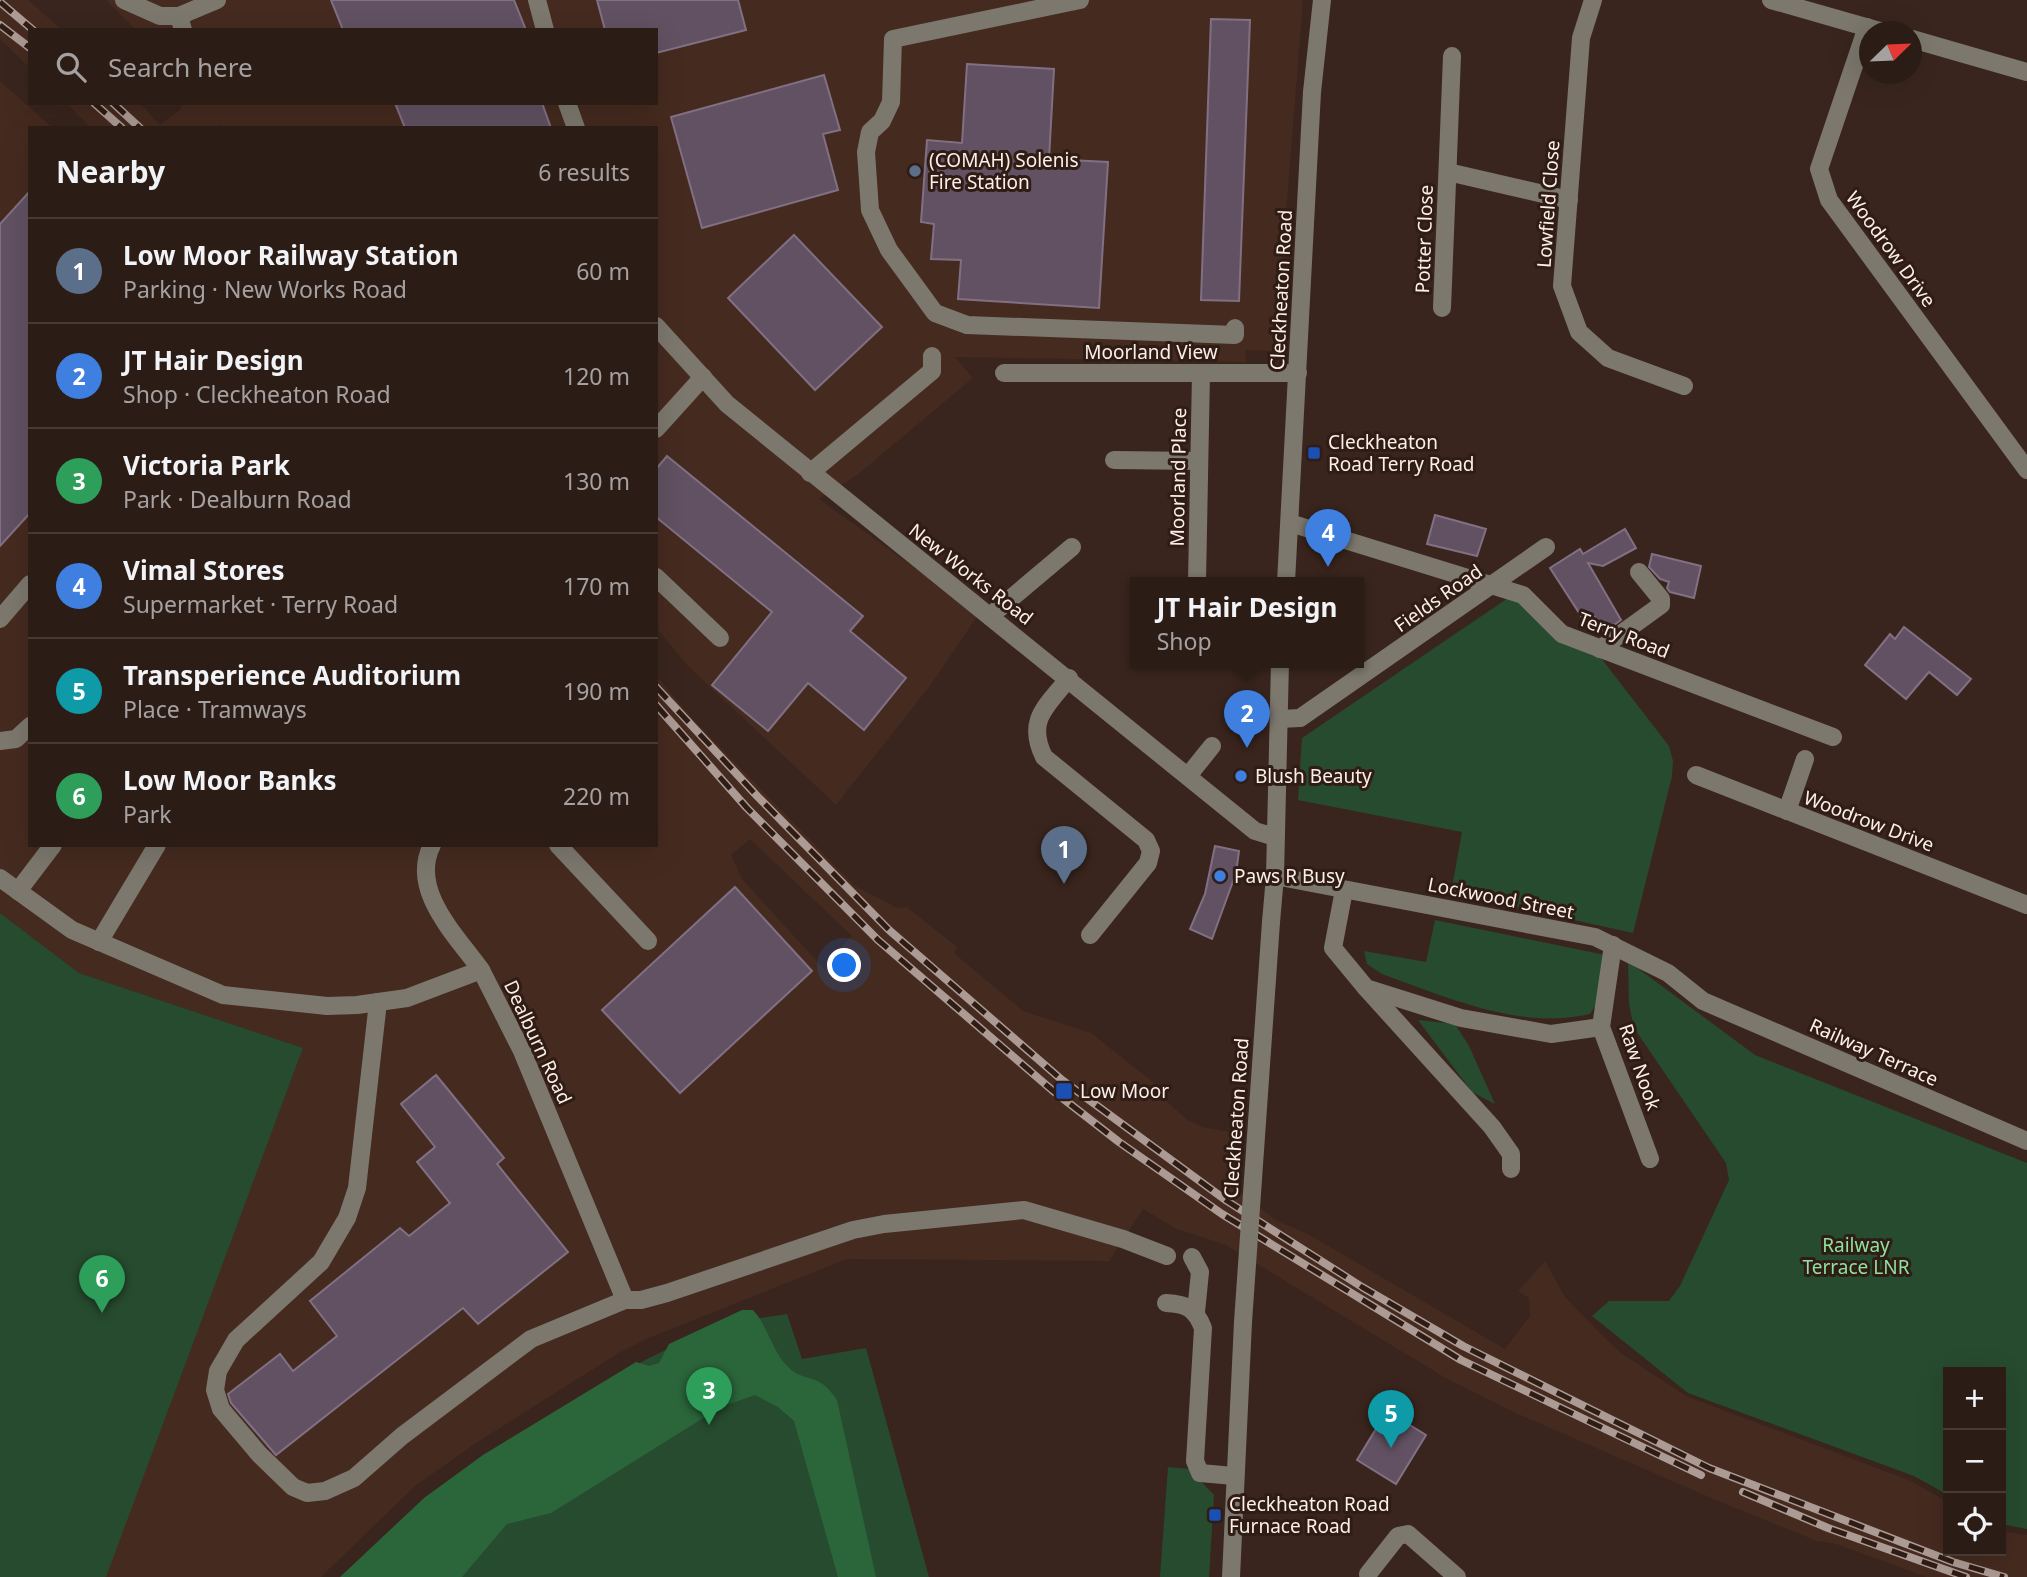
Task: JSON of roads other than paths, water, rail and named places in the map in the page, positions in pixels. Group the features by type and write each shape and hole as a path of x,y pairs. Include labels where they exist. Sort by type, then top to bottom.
{"street":[{"path":"124,0 181,23 218,0"},
{"path":"537,0 544,28"},
{"path":"1080,0 893,39 891,102 883,121 870,132 866,152 870,210 875,227 935,313 967,325 1235,335 1236,328"},
{"name":"Cleckheaton Road","path":"1286,577 1312,92 1322,0"},
{"name":"Lowfield Close","path":"1593,0 1581,38 1563,286 1579,332 1608,358 1684,386"},
{"path":"1771,0 1829,8 1859,22"},
{"path":"1922,42 2027,72"},
{"name":"Potter Close","path":"1442,308 1452,56"},
{"name":"Woodrow Drive","path":"1859,69 1819,169 1829,200 2027,470"},
{"path":"568,105 575,126"},
{"name":"Potter Close","path":"1448,172 1569,200"},
{"name":"New Works Road","path":"658,328 727,404 810,473 1069,678 1255,831 1275,837"},
{"path":"810,473 932,371 932,356"},
{"name":"Moorland View","path":"1004,373 1297,373"},
{"name":"Moorland Place","path":"1197,577 1201,373"},
{"path":"658,427 703,377"},
{"path":"1114,460 1199,461"},
{"name":"Terry Road","path":"1290,523 1415,559 1523,595 1562,634 1833,737"},
{"path":"990,616 1072,547"},
{"name":"Fields Road","path":"1280,719 1300,719 1546,547"},
{"path":"1600,649 1661,605 1661,599 1639,572"},
{"path":"658,579 720,638"},
{"path":"0,619 28,586"},
{"name":"Cleckheaton Road","path":"1236,1574 1234,1476 1275,876 1280,719 1278,668"},
{"path":"1069,678 1038,717 1037,742 1044,757 1146,840 1151,851 1148,863 1090,935"},
{"path":"0,741 16,739 28,728"},
{"path":"1188,776 1212,746"},
{"path":"1787,811 1805,759"},
{"name":"Woodrow Drive","path":"1696,775 2027,905"},
{"path":"18,891 51,847"},
{"path":"99,942 156,847"},
{"path":"431,847 425,858 425,878 435,906 481,970"},
{"path":"560,847 648,941"},
{"name":"Lockwood Street","path":"1275,876 1595,937 1668,973 1703,1001"},
{"name":"Dealburn Road","path":"0,878 72,930 223,995 327,1006 378,1002 407,998 481,970 522,1051 625,1300"},
{"path":"1344,890 1333,948 1492,1127 1511,1154 1511,1169"},
{"name":"Raw Nook","path":"1613,945 1601,1027 1650,1159"},
{"path":"1366,988 1461,1018 1551,1034 1601,1027"},
{"name":"Railway Terrace","path":"1703,1001 2027,1142"},
{"path":"378,1002 357,1188 347,1218 321,1262 236,1340 218,1371 215,1390 221,1409 259,1454 293,1487 307,1493 325,1491 354,1478 402,1436 531,1339 625,1300 641,1300 667,1293 853,1230 884,1224 1024,1210 1123,1239 1167,1256"},
{"path":"1192,1257 1200,1272 1196,1312 1203,1328 1195,1461 1200,1473 1234,1476"},
{"path":"1166,1303 1185,1304 1196,1312"},
{"path":"1368,1574 1398,1536 1408,1534 1457,1577"}],"railway":[{"path":"0,2 31,28"},
{"path":"0,25 28,46"},
{"path":"96,105 120,126"},
{"path":"115,105 138,126"},
{"path":"658,689 758,797 889,930 1062,1080 1227,1201 1362,1287 1463,1346 1709,1468 1953,1562 2004,1577"},
{"path":"658,707 747,808 878,940 1052,1090 1119,1142 1222,1214 1461,1360 1701,1475"},
{"path":"1743,1492 1828,1528 1966,1577"}],"place":[{"name":"(COMAH) Solenis Fire Station","path":"915,171"},
{"name":"Cleckheaton Road Terry Road","path":"1314,453"},
{"name":"Vimal Stores","path":"1328,567"},
{"name":"JT Hair Design","path":"1247,748"},
{"name":"Blush Beauty","path":"1241,776"},
{"name":"Paws R Busy","path":"1220,876"},
{"name":"Low Moor Railway Station","path":"1064,884"},
{"name":"Low Moor","path":"1064,1091"},
{"name":"Low Moor Banks","path":"102,1313"},
{"name":"Victoria Park","path":"709,1425"},
{"name":"Transperience Auditorium","path":"1391,1448"},
{"name":"Cleckheaton Road Furnace Road","path":"1215,1515"}],"park label":[{"name":"Railway Terrace LNR","path":"1856,1256"}]}
